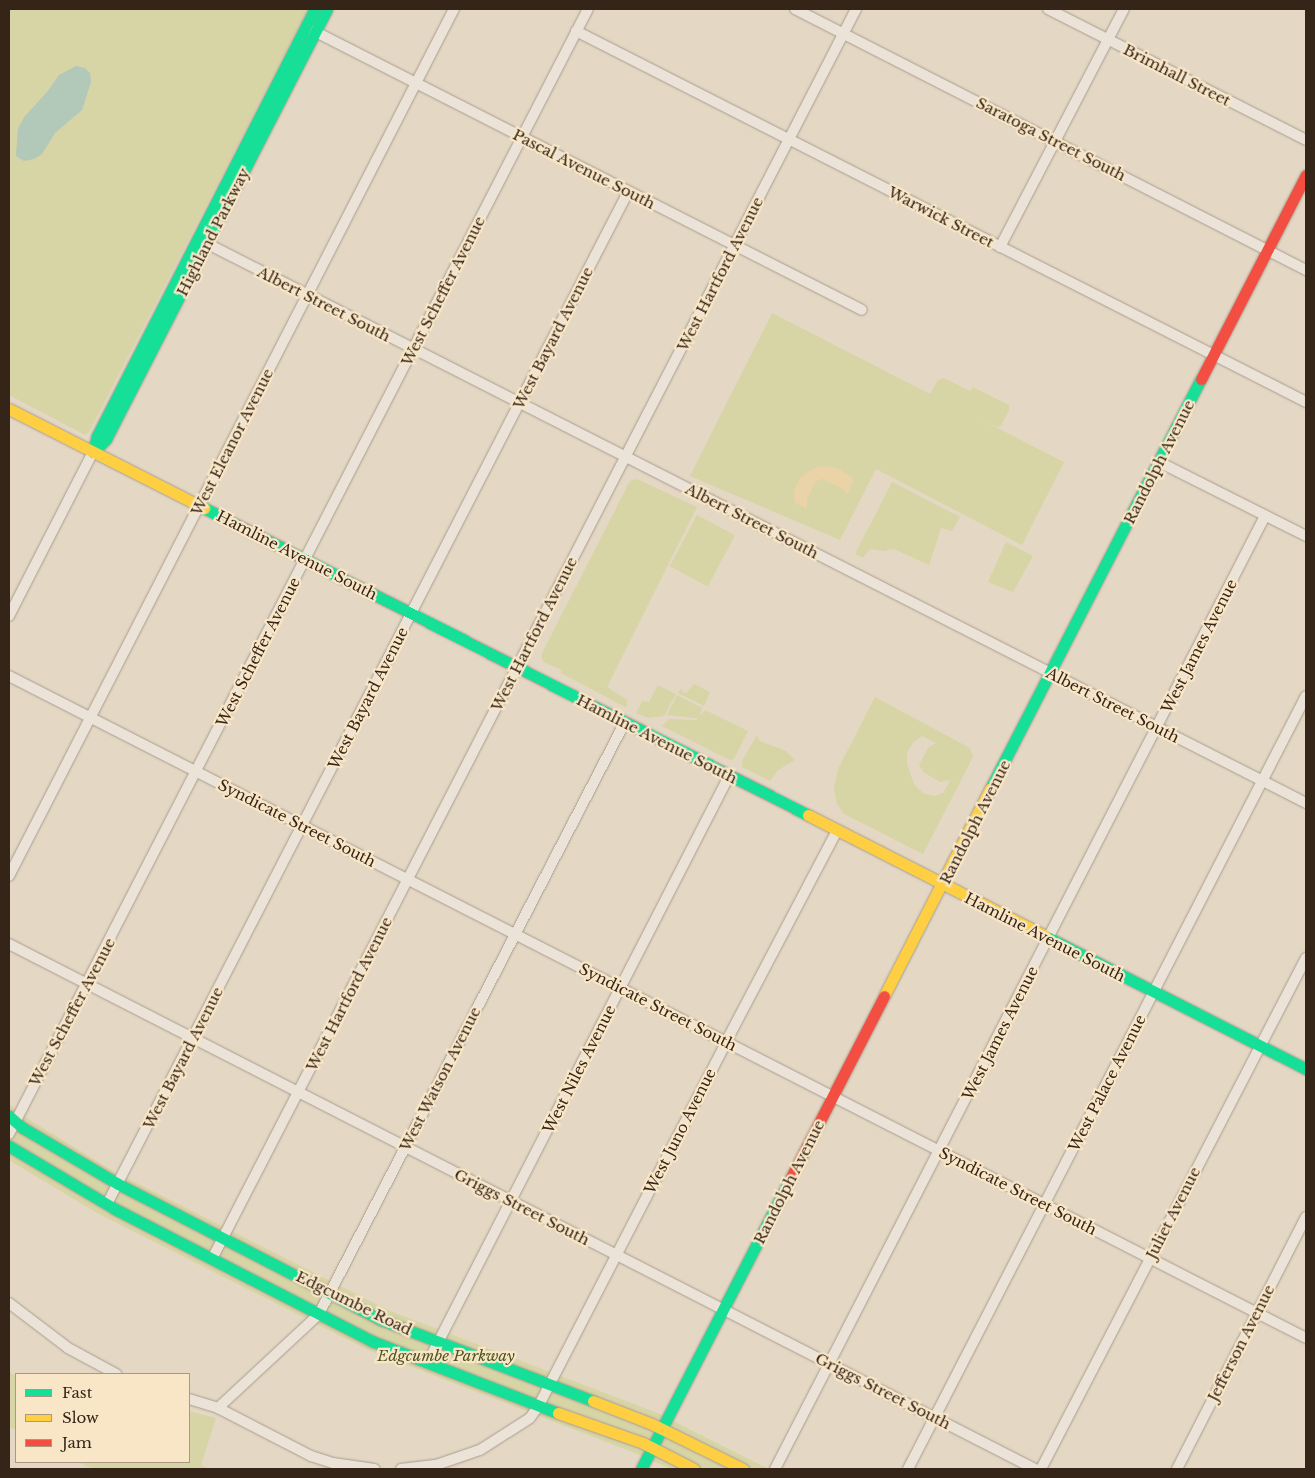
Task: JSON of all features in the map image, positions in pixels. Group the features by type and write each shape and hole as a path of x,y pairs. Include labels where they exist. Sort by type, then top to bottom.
{"street":[{"name":"Highland Parkway","path":"310,30 315,9"},
{"name":"Highland Parkway","path":"9,616 93,452 106,440 202,241 310,30 327,9"},
{"name":"West Eleanor Avenue","path":"9,876 454,9"},
{"name":"West Scheffer Avenue","path":"9,1134 12,1119 87,984 588,9"},
{"name":"Saratoga Street South","path":"795,9 1306,270"},
{"name":"West Hartford Avenue","path":"212,1259 856,9"},
{"name":"Brimhall Street","path":"1048,9 1306,140"},
{"path":"1000,247 1124,9"},
{"name":"Pascal Avenue South","path":"310,30 862,310"},
{"name":"Warwick Street","path":"576,31 1306,402"},
{"name":"Randolph Avenue","path":"641,1469 834,1097 1306,174"},
{"name":"West Bayard Avenue","path":"107,1204 628,192"},
{"name":"Albert Street South","path":"202,241 1306,803"},
{"name":"Hamline Avenue South","path":"9,409 1306,1069"},
{"path":"1159,462 1306,536"},
{"name":"West James Avenue","path":"775,1469 1265,516"},
{"name":"Syndicate Street South","path":"9,676 1306,1338"},
{"name":"West Palace Avenue","path":"908,1469 1306,696"},
{"name":"West Watson Avenue","path":"218,1408 319,1314 625,722"},
{"name":"West Niles Avenue","path":"428,1362 729,776"},
{"name":"West Juno Avenue","path":"401,1469 439,1464 480,1450 500,1439 530,1418 539,1405 837,831"},
{"name":"Griggs Street South","path":"9,944 1036,1469"},
{"name":"Juliet Avenue","path":"1041,1469 1306,958"},
{"name":"Edgcumbe Road","path":"12,1119 118,1184 382,1320 662,1429 743,1469"},
{"name":"Edgcumbe Road","path":"9,1146 107,1204 372,1341 652,1448 694,1469"},
{"name":"Jefferson Avenue","path":"1176,1469 1306,1217"},
{"path":"9,1303 68,1348 114,1373"},
{"path":"190,1399 218,1408 311,1456 333,1463 375,1469"}],"green space":[{"path":"9,9 308,9 89,432 85,435 9,395"},
{"path":"772,313 930,394 938,380 944,378 970,391 973,387 1009,405 1009,410 1001,426 997,427 974,416 1064,462 1022,545 876,469 840,540 690,476"},
{"path":"637,479 697,507 607,687 627,700 627,708 561,673 562,670 543,662 541,655 630,481"},
{"path":"892,482 960,517 952,531 941,528 929,565 894,549 884,551 870,549 863,558 855,554"},
{"path":"697,515 735,535 708,586 670,566"},
{"path":"1006,542 1033,556 1013,592 988,582"},
{"path":"694,684 710,692 704,706 678,693 681,689 684,693 687,692"},
{"path":"658,685 676,694 664,716 648,718 636,713 642,701 649,702"},
{"path":"677,695 702,708 699,717 667,715"},
{"path":"875,697 970,748 973,757 923,854 844,814 837,804 834,788 838,769","holes":["922,736 936,743 928,748 919,765 923,772 940,782 950,780 943,793 934,796 923,793 914,784 907,764 907,752 914,742"]},
{"path":"705,710 748,731 734,759 730,760 662,726 669,719 696,720"},
{"path":"757,735 760,741 786,751 795,760 778,770 770,781 742,767 742,761"},
{"name":"Edgcumbe Parkway","path":"9,1104 33,1122 113,1171 390,1311 655,1412 769,1469 671,1469 635,1453 368,1350 97,1213 9,1160"},
{"path":"9,1371 15,1376 15,1430 9,1427"},
{"path":"190,1411 216,1418 201,1465 209,1469 93,1469 80,1463 190,1463"}],"sand":[{"path":"826,466 838,468 854,481 847,494 843,489 823,479 816,481 807,499 807,509 794,502 794,491 800,478 814,468"}],"shaded area":[{"path":"76,66 85,68 90,73 91,82 82,110 55,133 42,154 34,159 24,161 16,156 18,128 25,116 47,92 59,75"}],"traffic: fast":[{"path":"93,451 97,436 315,9"},
{"path":"93,452 106,439 327,9"},
{"path":"990,789 1201,379"},
{"path":"204,508 808,815"},
{"path":"1045,936 1306,1069"},
{"path":"9,1116 23,1128 118,1184 382,1320 593,1401"},
{"path":"9,1146 115,1209 372,1341 558,1413"},
{"path":"641,1469 788,1183"}],"traffic: slow":[{"path":"9,409 204,508"},
{"path":"884,996 990,789"},
{"path":"808,815 1045,936"},
{"path":"593,1401 652,1424 743,1469"},
{"path":"558,1413 643,1443 694,1469"}],"traffic: jam":[{"path":"1201,379 1306,175"},
{"path":"788,1183 884,996"}]}
